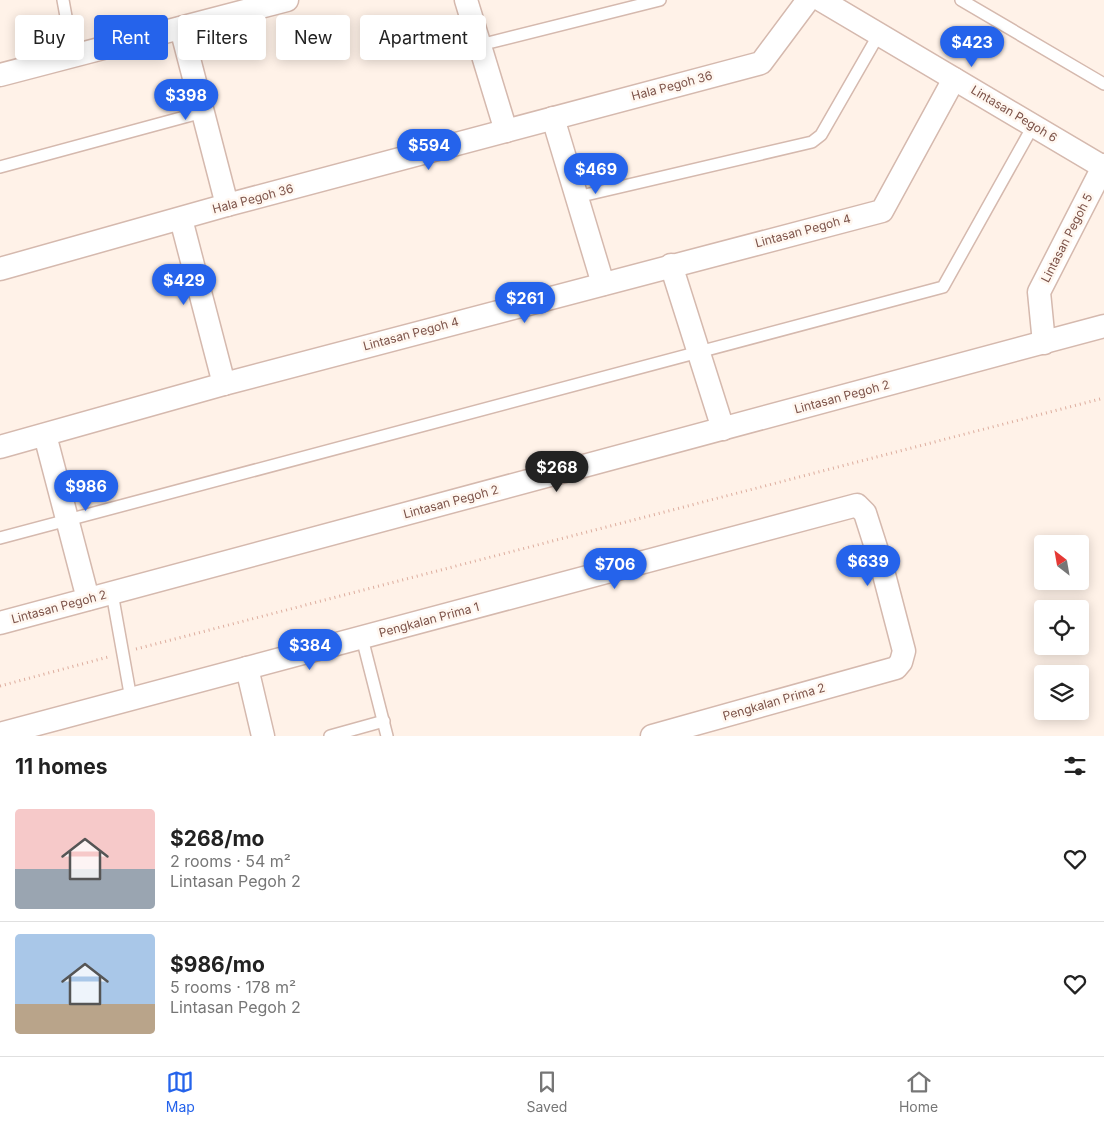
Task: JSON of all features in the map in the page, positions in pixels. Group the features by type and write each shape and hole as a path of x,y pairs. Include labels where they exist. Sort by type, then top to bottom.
{"street":[{"path":"230,15 287,0"},
{"path":"466,0 471,15"},
{"name":"Hala Pegoh 36","path":"0,269 227,205 761,63 808,0"},
{"name":"Lintasan Pegoh 6","path":"821,0 1032,126 1103,166"},
{"path":"84,52 178,29"},
{"path":"0,75 55,60"},
{"path":"189,60 227,205"},
{"path":"485,60 506,131"},
{"name":"Lintasan Pegoh 4","path":"0,447 224,384 882,211 954,79"},
{"path":"553,118 603,284"},
{"name":"Lintasan Pegoh 5","path":"1044,343 1039,292 1103,166"},
{"path":"180,219 224,384"},
{"path":"671,266 723,429"},
{"name":"Lintasan Pegoh 2","path":"0,623 1104,326"},
{"path":"45,435 88,599"},
{"name":"Pengkalan Prima 1","path":"0,734 857,505 865,513 881,563 904,651 901,662 896,668"},
{"path":"247,668 263,736"},
{"name":"Pengkalan Prima 2","path":"652,736 896,668"}],"lane":[{"path":"63,0 66,15"},
{"path":"486,43 660,0"},
{"path":"961,0 1104,84"},
{"path":"577,197 812,142 821,135 879,34"},
{"path":"0,167 203,112"},
{"path":"0,538 943,287 1032,126"},
{"path":"112,593 131,699"},
{"path":"362,638 388,736"},
{"path":"330,736 384,721"}],"path":[{"path":"0,686 1104,398"}]}
